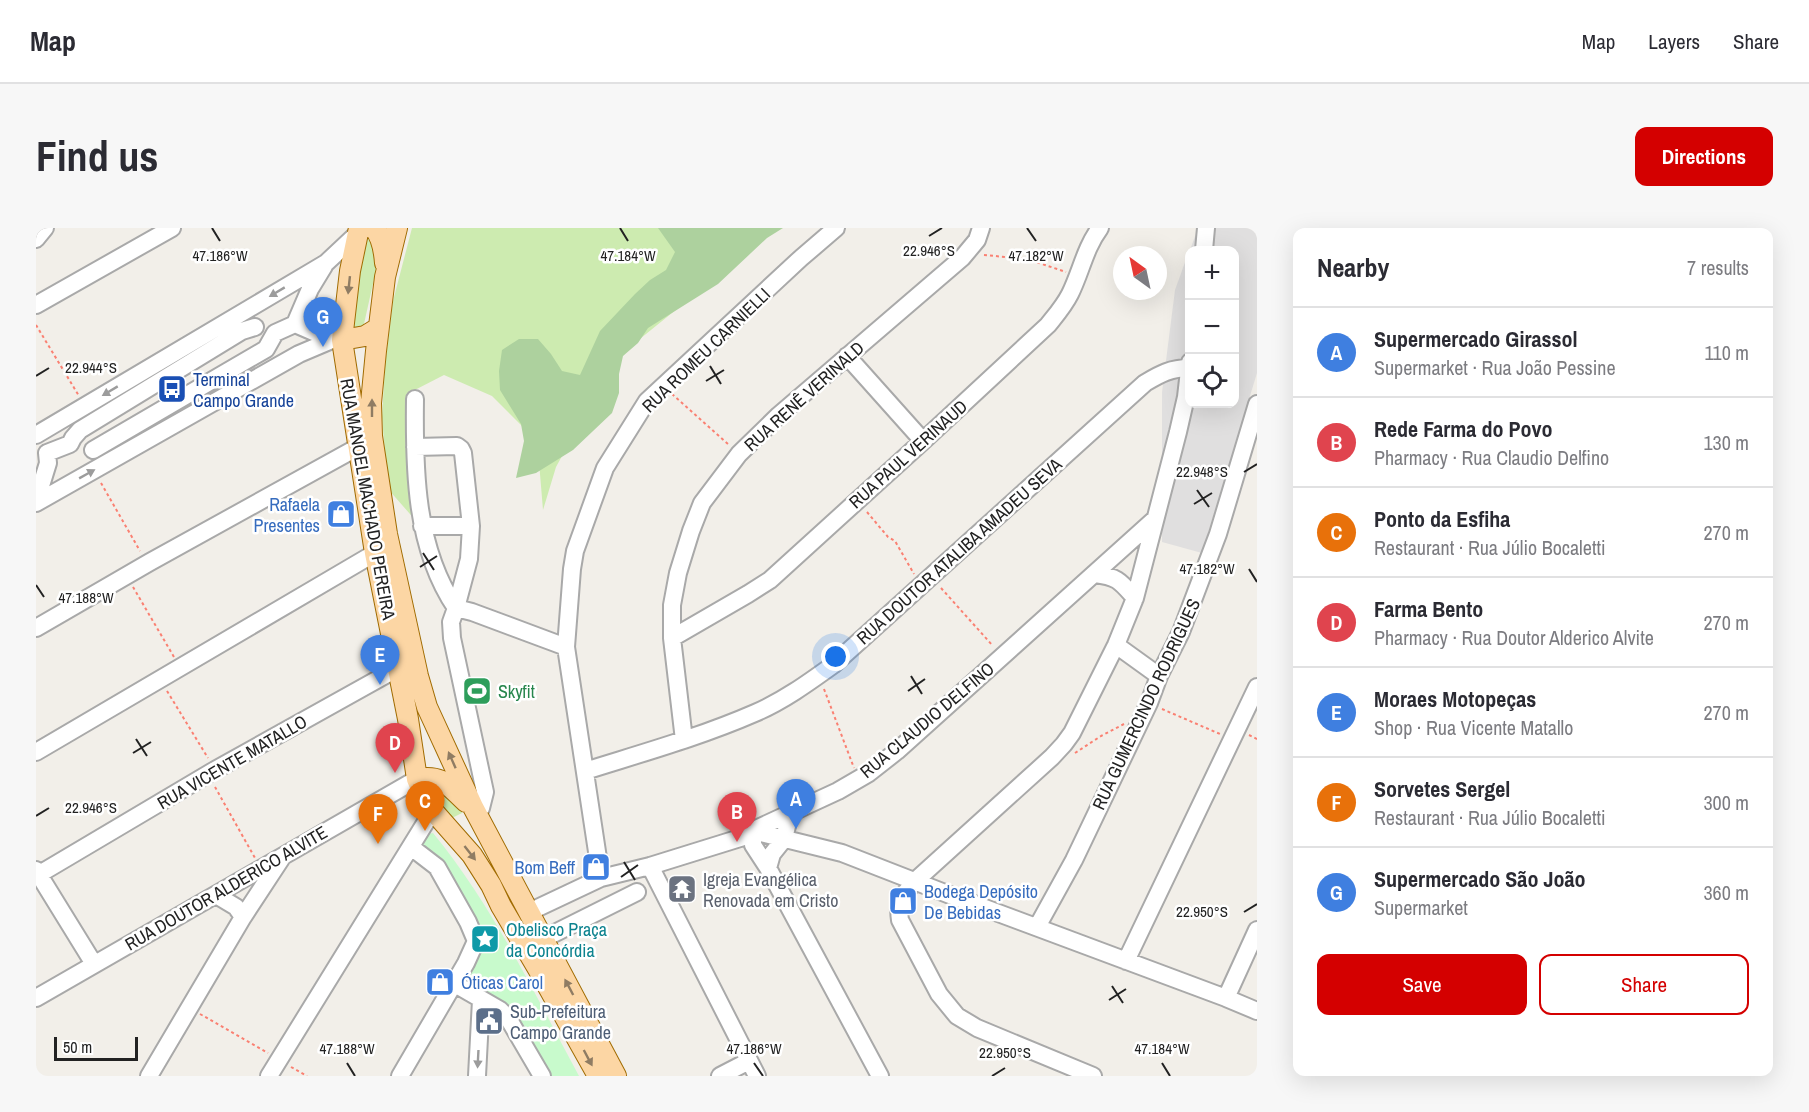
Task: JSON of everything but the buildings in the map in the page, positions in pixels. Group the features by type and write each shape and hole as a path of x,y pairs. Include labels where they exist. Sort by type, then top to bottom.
{"main road":[{"name":"RUA MANOEL MACHADO PEREIRA","path":"397,228 385,277 378,328 373,382 372,436 387,534 418,676 427,706 475,810 616,1076"},
{"name":"RUA MANOEL MACHADO PEREIRA","path":"363,230 350,271 337,340 417,779 427,804 472,855 598,1076"},
{"path":"363,230 378,233 385,258 385,277"},
{"path":"337,340 365,336 378,328"},
{"path":"417,779 430,776 438,778 475,810 463,824 452,826 436,816"},
{"path":"501,906 512,913 529,912"}],"street":[{"path":"36,239 45,228"},
{"path":"41,298 172,228"},
{"name":"RUA ROMEU CARNIELLI","path":"602,878 566,647 575,551 605,468 647,401 836,228"},
{"name":"RUA RENÊ VERINALD","path":"684,740 672,638 672,605 678,573 702,502 739,454 779,415 967,253 977,240 981,228"},
{"name":"RUA PAUL VERINAUD","path":"672,638 770,580 1047,325 1062,309 1071,293 1091,242 1100,228"},
{"path":"1204,246 1206,228"},
{"path":"36,435 326,263 363,230"},
{"path":"295,324 310,289 326,263"},
{"path":"80,448 73,438 80,430 242,332 295,324 337,340"},
{"path":"36,503 48,463 42,450 80,448 266,349 266,330"},
{"path":"36,503 299,354 337,340"},
{"path":"847,356 923,441"},
{"name":"RUA DOUTOR ATALIBA AMADEU SEVA","path":"585,771 684,740 756,713 797,691 833,665 1145,383 1165,371 1185,368"},
{"path":"415,399 415,447 423,525 440,582 456,608 566,647"},
{"path":"1093,1076 977,1028 957,1017 939,994 900,920 898,908 900,900 914,882 1064,744 1081,716 1116,645 1135,598 1185,402"},
{"name":"RUA GUMERCINDO RODRIGUES","path":"1038,927 1074,860 1181,632 1218,534 1257,404"},
{"path":"415,447 457,446 463,453 471,526 469,558 451,622 452,638 485,792 481,808 475,810"},
{"path":"36,628 358,447"},
{"name":"RUA CLAUDIO DELFINO","path":"529,912 602,878 650,866 753,834 758,828 859,779 897,751 1155,519"},
{"path":"423,525 471,526"},
{"path":"36,752 375,553"},
{"path":"1095,574 1111,576 1120,581 1135,598"},
{"path":"1116,645 1159,675"},
{"name":"RUA VICENTE MATALLO","path":"37,874 398,668"},
{"path":"1126,961 1257,687"},
{"name":"RUA DOUTOR ALDERICO ALVITE","path":"36,998 417,779"},
{"path":"768,867 772,854 784,839 790,813"},
{"path":"269,1076 411,847 436,816"},
{"path":"880,1076 768,867 753,845 753,834 762,833 842,853 1257,1011"},
{"path":"400,1076 455,984 476,941 437,867 411,847"},
{"path":"148,1076 243,916 283,855"},
{"path":"650,866 753,1068 720,1076"},
{"path":"37,874 94,964"},
{"path":"543,939 637,892"},
{"path":"216,895 236,907 243,916"},
{"path":"1226,998 1257,930"},
{"path":"455,984 508,1017 542,1076"},
{"path":"477,1076 481,1000"}],"path":[{"path":"967,253 1027,259 1077,276"},
{"path":"36,325 85,406"},
{"path":"664,386 739,454"},
{"path":"93,471 148,564"},
{"path":"857,501 888,537 895,541 926,581 1002,656"},
{"path":"127,576 180,668"},
{"path":"819,675 859,779"},
{"path":"160,679 261,868"},
{"path":"1149,703 1232,740"},
{"path":"1075,754 1101,736 1128,722 1139,721"},
{"path":"190,1008 307,1076"}],"shaded area":[{"path":"1198,228 1257,228 1257,373 1202,553 1162,542 1162,392 1175,290 1185,262 1185,408 1239,408 1239,246 1191,246"}],"green space":[{"path":"412,228 777,228 625,351 585,414 556,467 543,510 539,462 523,427 492,396 444,375 407,394 417,522 388,489 382,417 385,365 393,301"},
{"path":"658,228 783,228 767,238 718,284 648,328 638,343 623,356 619,374 619,393 612,413 573,450 536,473 516,478 524,441 521,424 500,390 499,371 502,350 519,339 538,339 562,371 580,375 600,331 650,280 666,270 675,252"},
{"path":"371,236 380,252 364,324 361,333 349,333 365,239"},
{"path":"430,780 462,808 462,813 452,818 428,799"},
{"path":"433,833 455,861 494,920 579,1076 550,1076 518,1019 464,983 467,973 484,944 471,913 417,845 424,835"}],"place":[{"name":"Supermercado São João","path":"323,347"},
{"name":"Terminal Campo Grande","path":"172,389"},
{"name":"Rafaela Presentes","path":"341,514"},
{"name":"Moraes Motopeças","path":"380,685"},
{"name":"Skyfit","path":"477,691"},
{"name":"Farma Bento","path":"395,773"},
{"name":"Supermercado Girassol","path":"796,829"},
{"name":"Ponto da Esfiha","path":"425,831"},
{"name":"Rede Farma do Povo","path":"737,842"},
{"name":"Sorvetes Sergel","path":"378,844"},
{"name":"Bom Beff","path":"596,867"},
{"name":"Igreja Evangélica Renovada em Cristo","path":"682,889"},
{"name":"Bodega Depósito De Bebidas","path":"903,901"},
{"name":"Obelisco Praça da Concórdia","path":"485,939"},
{"name":"Óticas Carol","path":"440,982"},
{"name":"Sub-Prefeitura Campo Grande","path":"489,1021"}]}
